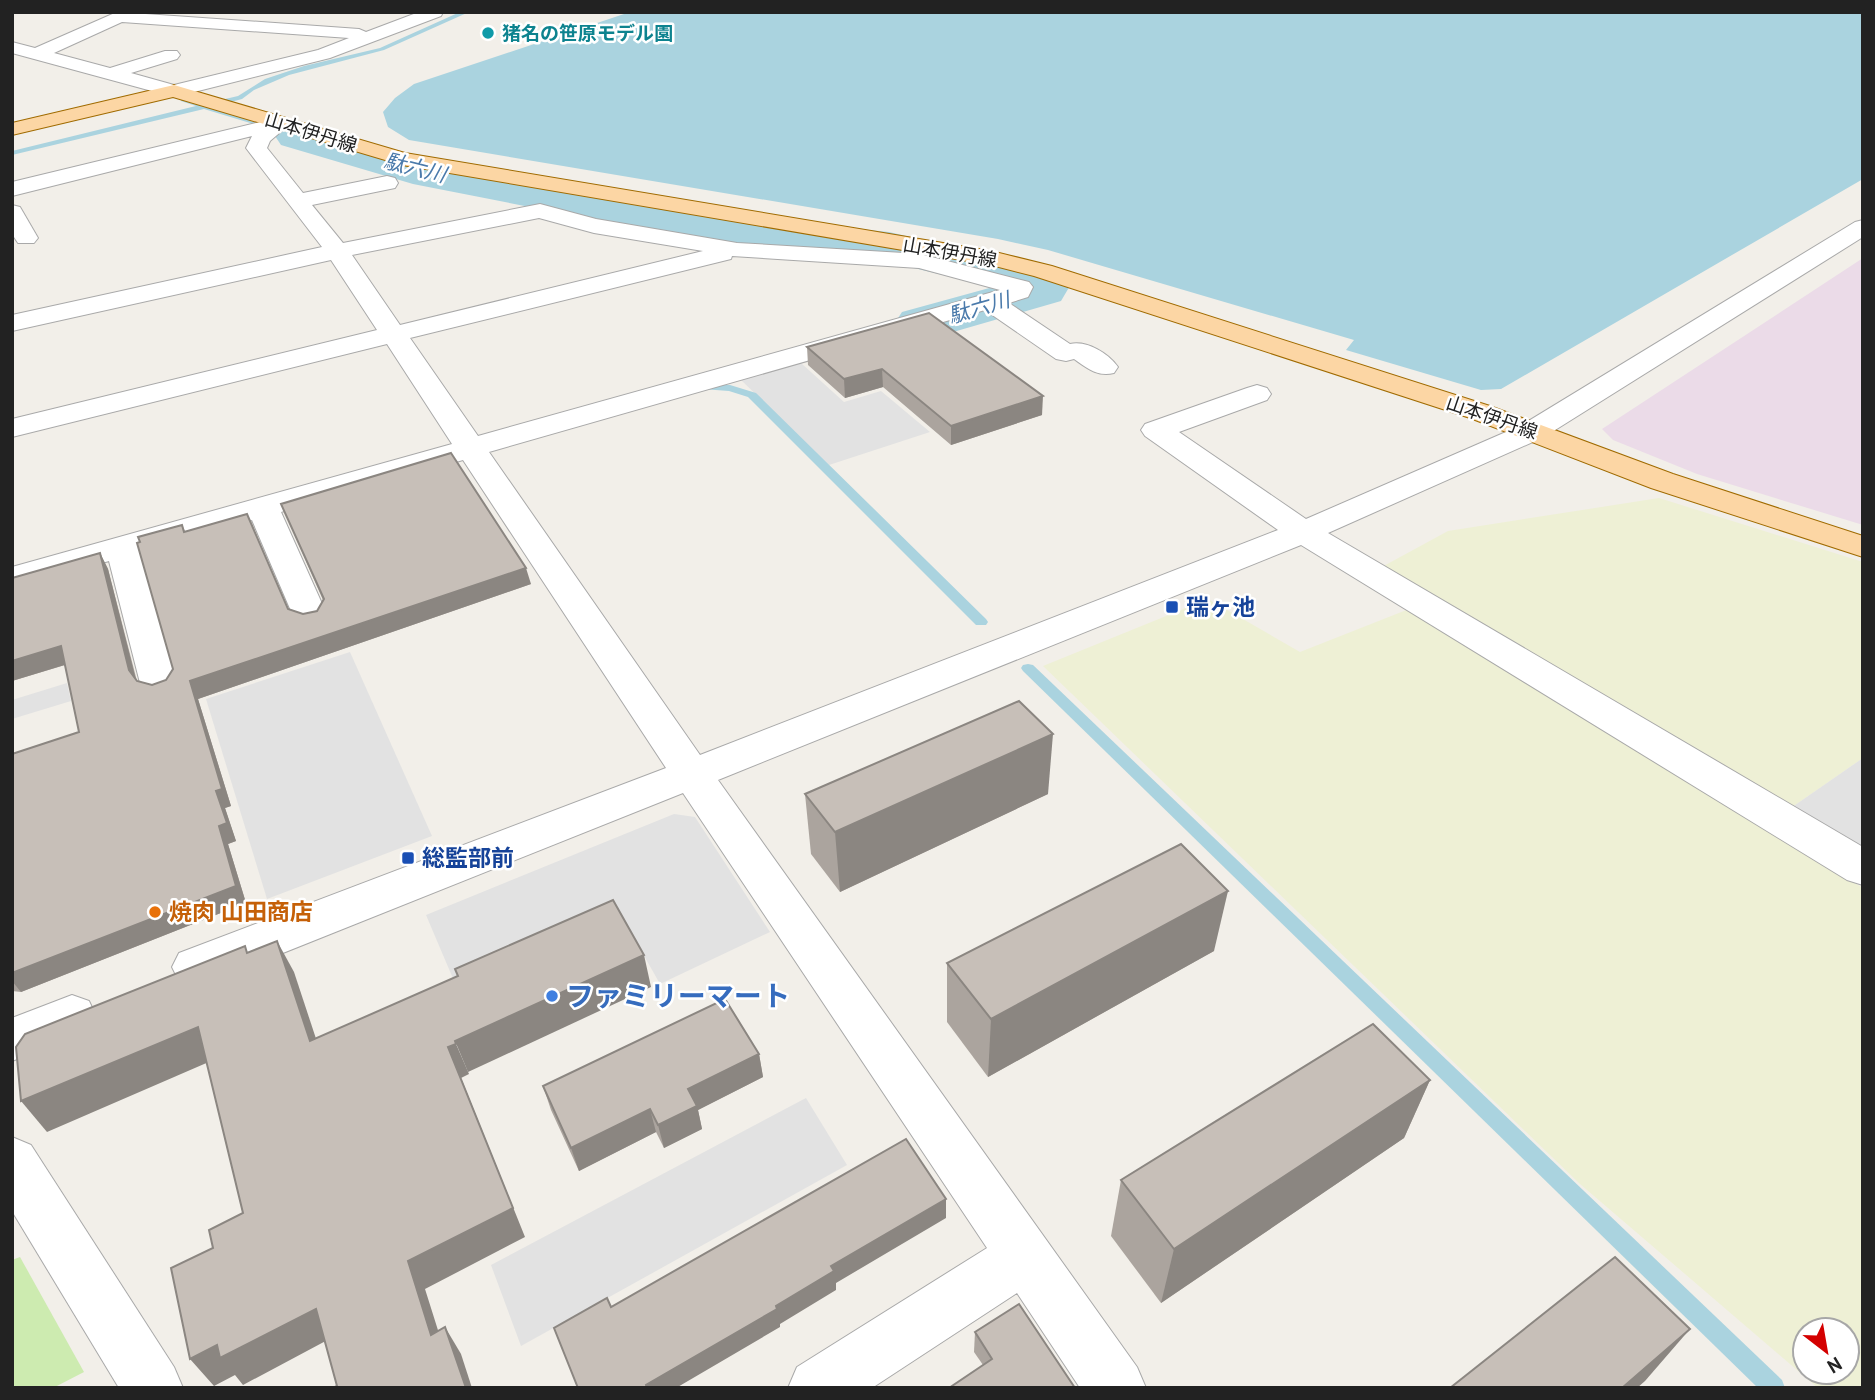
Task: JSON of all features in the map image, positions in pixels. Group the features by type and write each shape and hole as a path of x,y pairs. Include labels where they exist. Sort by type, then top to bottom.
{"main road":[{"name":"山本伊丹線","path":"12,129 174,92 402,159 991,258 1069,280 1479,412 1661,481 1863,547"}],"street":[{"path":"12,47 174,92 324,54 435,12"},
{"path":"36,54 126,15 378,35"},
{"path":"110,74 171,55"},
{"path":"12,190 281,123"},
{"path":"281,123 261,138 256,148 337,251 691,773 1116,1388"},
{"path":"297,201 387,183"},
{"path":"12,323 337,251 540,211 594,226 737,250 920,261 1020,287 1019,292 992,303 472,453 263,507 123,553 12,578"},
{"path":"12,212 26,238"},
{"path":"166,979 954,672 1303,532 1533,432 1863,227"},
{"path":"12,428 737,250"},
{"path":"992,303 1066,353 1078,350 1104,367"},
{"path":"1257,394 1156,430 1303,532 1863,868"},
{"path":"263,507 310,617"},
{"path":"123,553 159,687"},
{"path":"12,1040 102,1004"},
{"path":"12,1162 153,1388"},
{"path":"818,1388 1024,1255"}],"shaded area":[{"path":"1863,258 1863,525 1697,474 1613,440 1602,429"},
{"path":"801,363 844,402 881,391 930,432 829,465 741,380"},
{"path":"350,652 432,836 267,899 206,699"},
{"path":"67,683 71,701 12,719 12,700"},
{"path":"1863,758 1863,856 1788,810"},
{"path":"674,814 695,817 770,932 660,984 625,922 460,995 426,915"},
{"path":"806,1098 847,1165 521,1346 491,1265"}],"green space":[{"path":"1659,498 1863,562 1863,758 1788,810 1380,568 1448,531"},
{"path":"1208,599 1300,652 1409,609 1863,888 1863,1388 1816,1386 1861,1386 1861,1316 1791,1316 1791,1365 1580,1184 1043,666"},
{"path":"20,1257 84,1372 53,1388 12,1388 12,1260"}],"water":[{"path":"630,12 1863,12 1863,179 1501,389 1481,390 1346,350 1354,340 1048,250 998,239 409,140 388,127 383,112 395,98 414,84"}],"building":[{"path":"929,313 1043,396 951,426 882,369 844,379 807,347"},
{"path":"451,453 526,568 190,681 222,789 216,791 227,823 219,826 236,886 12,973 12,754 79,732 61,646 12,661 12,578 100,553 129,670 137,681 152,685 166,680 173,669 137,543 140,542 138,537 182,525 184,532 247,514 288,609 303,614 317,611 324,599 281,504"},
{"path":"1019,701 1053,734 835,832 805,794"},
{"path":"1181,844 1228,891 991,1019 947,963"},
{"path":"613,900 644,955 455,1041 456,1044 448,1047 513,1208 408,1261 431,1335 445,1327 466,1388 333,1388 337,1386 316,1309 220,1358 217,1345 190,1359 171,1268 213,1248 209,1230 243,1213 198,1027 21,1101 16,1047 25,1034 245,946 247,953 277,941 310,1041 458,976 455,969"},
{"path":"725,999 759,1054 688,1089 697,1106 658,1125 650,1109 571,1148 543,1086"},
{"path":"1373,1024 1430,1080 1174,1249 1121,1180"},
{"path":"906,1139 946,1199 831,1266 834,1271 776,1306 777,1309 646,1385 647,1388 578,1388 554,1328 607,1298 611,1307"},
{"path":"1615,1257 1690,1329 1622,1388 1450,1388"},
{"path":"1019,1304 1075,1388 949,1388 992,1359 975,1332"}],"waterway":[{"path":"204,107 240,98 252,88 286,74 382,49 466,12"},
{"path":"183,100 204,107"},
{"path":"12,153 204,107"},
{"path":"204,107 296,136"},
{"name":"駄六川","path":"296,136 413,170 683,222 766,235 889,247 1045,284 1042,290 922,324"},
{"path":"706,387 730,388 752,395 981,622"},
{"path":"1028,668 1774,1388"}],"place":[{"name":"猪名の笹原モデル園","path":"488,33"},
{"name":"瑞ヶ池","path":"1172,607"},
{"name":"総監部前","path":"408,858"},
{"name":"焼肉 山田商店","path":"155,912"},
{"name":"ファミリーマート","path":"552,996"}]}
